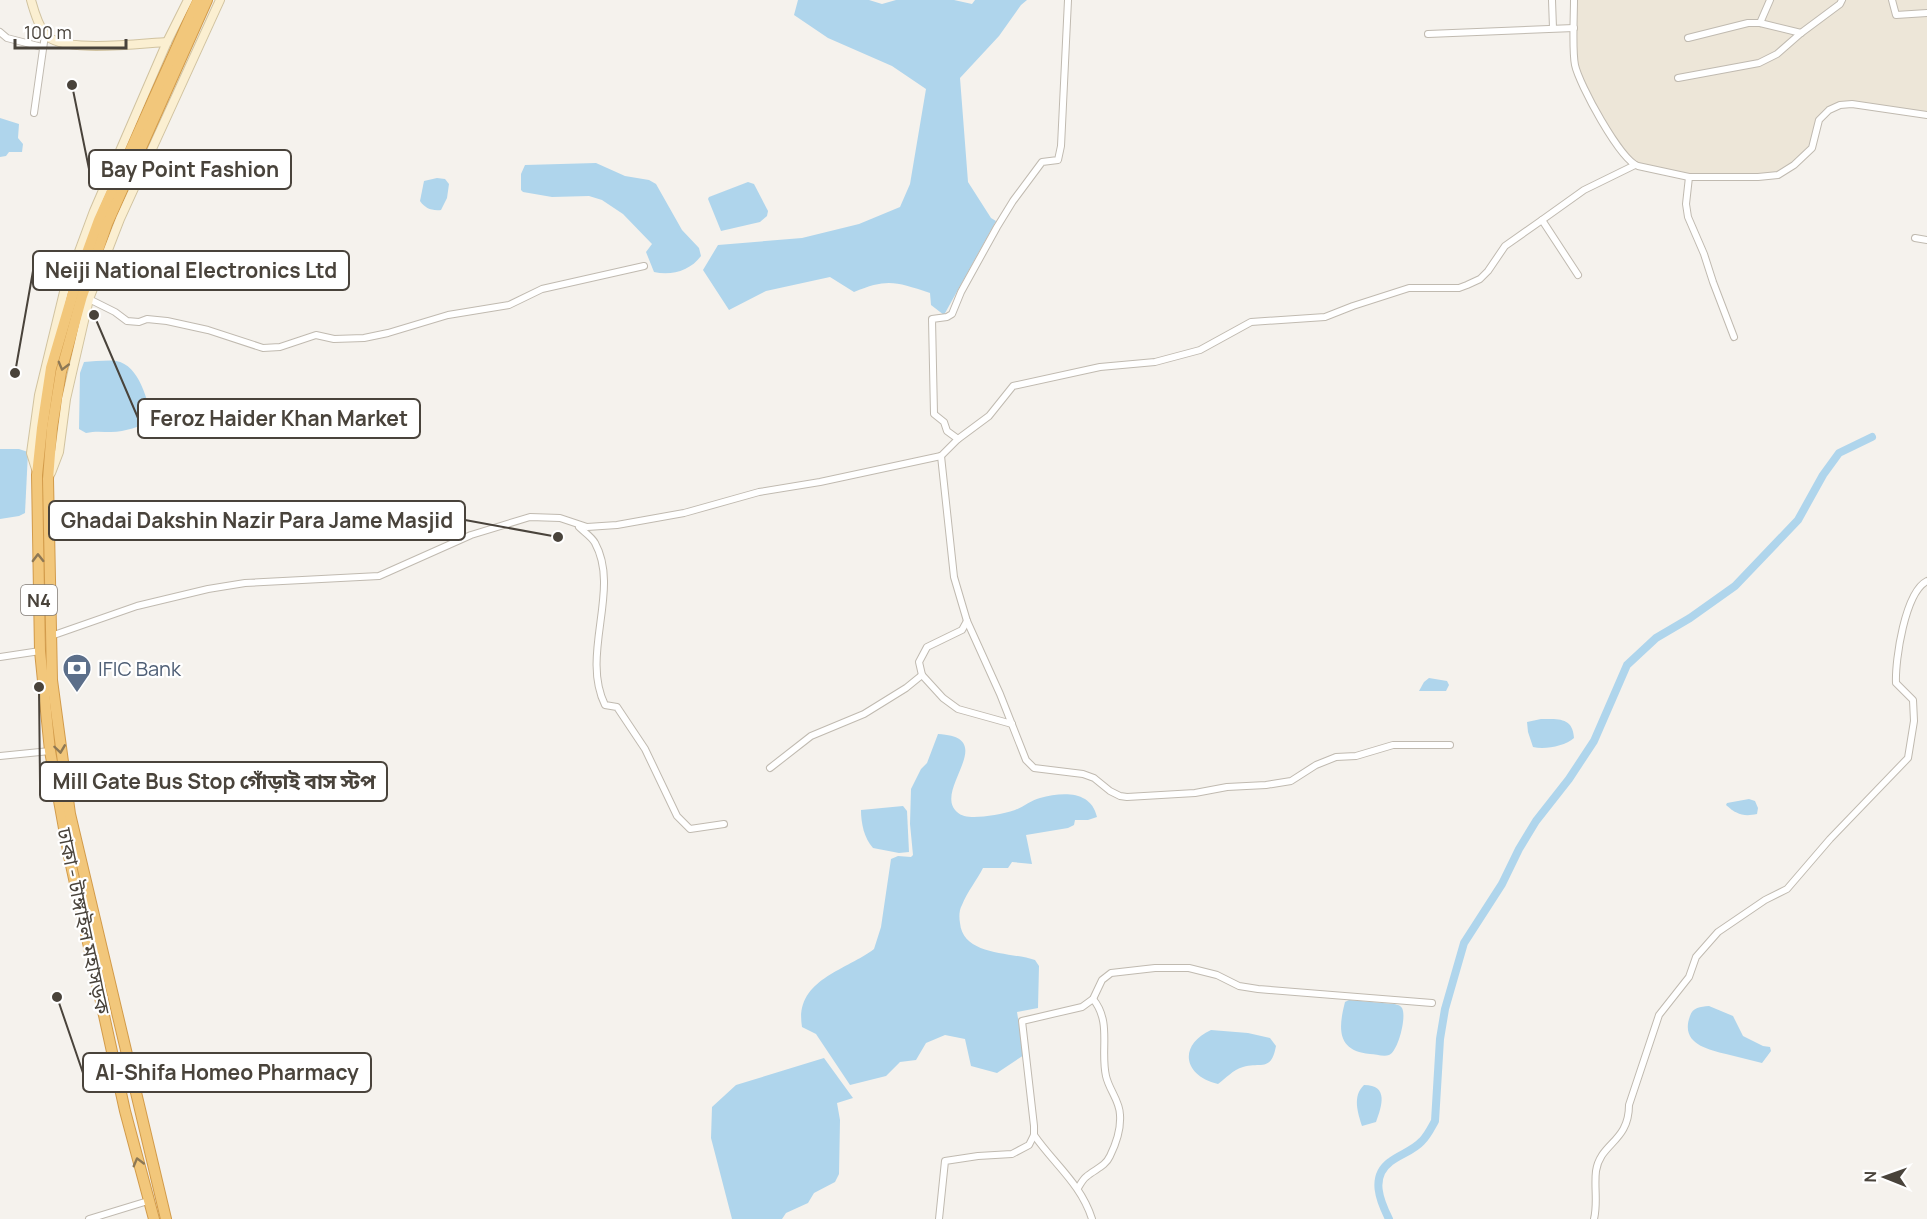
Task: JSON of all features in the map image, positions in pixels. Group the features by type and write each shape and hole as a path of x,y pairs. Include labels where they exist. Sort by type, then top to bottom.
{"highway":[{"name":"ঢাকা - টাঙ্গাইল মহাসড়ক","path":"166,1219 70,814 53,692 42,428 51,368 76,283 99,220 198,0"},
{"name":"ঢাকা - টাঙ্গাইল মহাসড়ক","path":"154,1219 114,1060 69,856 50,751 40,651 43,477 61,372 82,296 107,224 207,0"},
{"path":"114,1060 127,1057"}],"main road":[{"path":"32,0 35,14 45,35 57,43 84,46 167,42"},
{"path":"43,477 31,453 39,394 64,292 94,211 167,42 188,0"},
{"path":"43,477 59,452 66,399 89,300 125,208 220,0"}],"street":[{"path":"958,439 947,431 944,422 934,414 932,319 946,318 952,314 1013,201 1042,162 1058,160 1061,146 1068,0"},
{"path":"1551,0 1553,28"},
{"path":"1574,0 1575,65 1615,144 1635,165 1689,177 1778,175 1794,165 1812,148 1820,120 1829,110 1840,105 1852,104 1927,115"},
{"path":"1760,23 1770,0"},
{"path":"1678,78 1759,63 1777,54 1842,0"},
{"path":"1892,0 1896,15 1927,13"},
{"path":"1688,38 1749,23 1760,23 1801,33"},
{"path":"1428,34 1574,28"},
{"path":"0,32 7,38 42,47"},
{"path":"34,113 45,35"},
{"path":"50,637 137,606 208,589 245,583 379,576 471,536 530,517 560,518 578,525 596,527 684,513 759,492 820,482 941,456 958,439 989,416 1013,386 1100,367 1155,362 1200,350 1251,322 1325,317 1409,288 1459,288 1480,279 1505,246 1584,190 1635,165"},
{"path":"1689,177 1686,204 1688,217 1734,337"},
{"path":"1542,220 1578,275"},
{"path":"1915,238 1927,240"},
{"path":"89,300 115,312 127,321 139,322 147,319 167,321 208,330 263,348 280,347 316,335 334,339 364,338 388,333 448,315 509,304 542,289 644,266"},
{"path":"941,456 954,577 967,621 1026,760 1034,768 1083,774 1094,778 1120,796 1127,797 1195,793 1227,787 1274,784 1291,781 1316,765 1336,757 1356,756 1393,745 1450,745"},
{"path":"578,525 594,541 602,557 604,591 595,664 600,694 605,705 617,707 645,749 677,816 690,829 724,824"},
{"path":"1594,1219 1597,1208 1596,1170 1603,1155 1624,1131 1629,1117 1629,1105 1659,1015 1689,977 1696,957 1719,932 1765,900 1787,889 1830,839 1908,758 1914,721 1913,700 1896,684 1895,671 1908,608 1913,595 1927,581"},
{"path":"967,621 962,630 927,647 919,662 922,675 943,698 958,709 1012,724"},
{"path":"0,657 40,651"},
{"path":"770,768 811,736 864,714 906,688 922,675"},
{"path":"0,756 50,751"},
{"path":"939,1219 945,1161 1012,1154 1029,1145 1034,1135 1022,1022 1082,1007 1093,999 1102,980 1111,973 1155,968 1190,968 1217,975 1239,986 1258,989 1432,1003"},
{"path":"1078,1188 1086,1177 1100,1169 1109,1158 1117,1138 1120,1116 1119,1106 1105,1074 1105,1033 1102,1018 1093,999"},
{"path":"1034,1135 1078,1188 1092,1219"},
{"path":"89,1219 148,1201"}],"shaded area":[{"path":"1575,0 1927,0 1927,112 1840,104 1819,120 1812,147 1794,164 1777,174 1692,177 1633,164 1597,109 1577,65"}],"water":[{"path":"798,0 869,0 882,4 896,0 954,0 972,4 975,0 1027,0 999,36 960,78 968,182 991,218 996,221 944,315 931,305 930,293 909,286 884,283 854,292 830,277 766,291 729,310 703,270 718,245 802,238 859,224 900,207 910,184 926,89 892,66 828,38 794,15"},
{"path":"0,118 19,124 18,138 23,144 22,152 9,152 6,156 0,157"},
{"path":"596,163 625,176 649,180 656,184 682,230 699,248 701,256 697,261 680,271 654,272 646,252 652,244 623,214 602,200 589,196 552,197 521,190 521,174 525,165"},
{"path":"445,179 449,184 447,198 441,210 424,206 420,201 424,181"},
{"path":"748,182 754,184 768,211 767,216 760,222 721,231 709,197"},
{"path":"116,361 131,369 137,376 145,394 153,421 117,432 86,433 79,429 80,373 84,362"},
{"path":"0,449 19,449 28,452 25,513 0,519"},
{"path":"1429,678 1447,681 1449,685 1446,691 1419,691"},
{"path":"1559,719 1568,723 1574,738 1555,747 1533,747 1527,722"},
{"path":"938,734 956,737 964,744 965,754 962,766 952,791 952,802 960,814 974,817 1000,814 1018,809 1037,799 1066,794 1089,802 1097,817 1075,820 1074,825 1068,828 1026,835 1032,864 1012,862 1008,868 983,868 960,909 959,916 963,934 970,942 990,951 1035,960 1039,966 1038,1008 1017,1012 1024,1055 997,1073 971,1066 965,1039 945,1035 926,1043 916,1060 900,1062 886,1076 850,1085 816,1034 802,1027 802,1011 806,998 814,987 874,949 881,927 891,859 913,855 910,824 911,789 921,769 927,763"},
{"path":"1749,799 1755,801 1758,808 1757,814 1740,814 1726,805 1727,803"},
{"path":"903,806 907,811 909,852 899,853 873,848 867,840 861,810"},
{"path":"1349,1000 1394,1004 1401,1007 1402,1026 1396,1048 1389,1055 1359,1052 1346,1043 1341,1030 1341,1021 1345,1002"},
{"path":"1709,1006 1733,1016 1743,1036 1770,1047 1771,1051 1762,1063 1711,1050 1692,1039 1688,1025 1691,1013 1697,1008"},
{"path":"1211,1030 1248,1033 1270,1038 1276,1046 1274,1054 1268,1063 1239,1068 1218,1084 1206,1080 1192,1067 1189,1052 1200,1036"},
{"path":"824,1058 853,1098 837,1103 840,1120 839,1174 835,1182 814,1193 808,1203 786,1213 782,1219 732,1219 711,1138 712,1107 736,1085"},
{"path":"1364,1085 1377,1089 1382,1098 1376,1122 1362,1126 1357,1099"}],"waterway":[{"path":"1389,1219 1380,1197 1380,1175 1390,1162 1422,1141 1435,1121 1440,1039 1445,1009 1464,943 1502,884 1536,821 1569,779 1594,741 1627,665 1656,638 1690,618 1735,586 1798,520 1823,475 1839,453 1872,437"}],"place":[{"name":"Bay Point Fashion","path":"72,85"},
{"name":"Feroz Haider Khan Market","path":"94,315"},
{"name":"Neiji National Electronics Ltd","path":"15,373"},
{"name":"Ghadai Dakshin Nazir Para Jame Masjid","path":"558,537"},
{"name":"Mill Gate Bus Stop গোঁড়াই বাস স্টপ","path":"39,687"},
{"name":"IFIC Bank","path":"77,694"},
{"name":"Al-Shifa Homeo Pharmacy","path":"57,997"}]}
